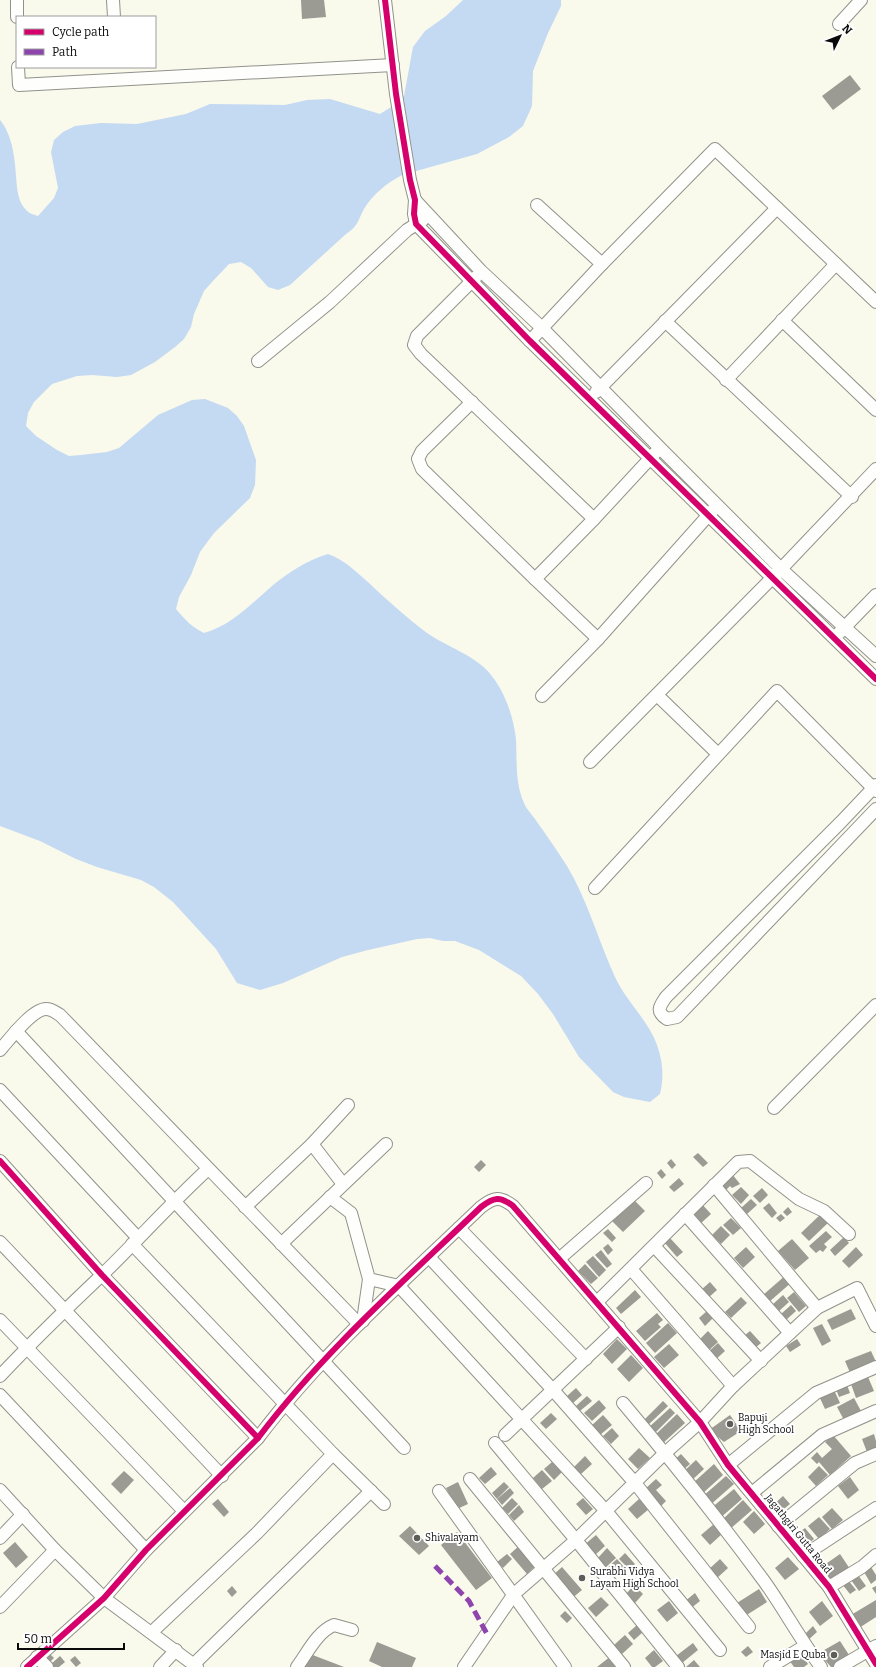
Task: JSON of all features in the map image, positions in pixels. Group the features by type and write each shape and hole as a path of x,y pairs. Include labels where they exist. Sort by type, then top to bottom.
{"street":[{"path":"17,0 17,16"},
{"path":"113,0 114,16"},
{"path":"385,0 396,94 410,180 415,200 414,214 416,224 530,341 876,679"},
{"path":"839,24 861,0"},
{"path":"18,68 19,85 118,73 393,65"},
{"path":"530,341 541,327 602,264 716,149 876,302"},
{"path":"415,200 429,217 481,271 541,327 781,569 876,656"},
{"path":"537,205 602,264"},
{"path":"590,398 664,321 778,208"},
{"path":"258,361 330,302 407,230 429,217"},
{"path":"726,380 836,264"},
{"path":"481,271 417,336 414,345 421,354 594,520"},
{"path":"782,320 876,410"},
{"path":"664,321 852,497"},
{"path":"472,402 422,451 418,459 422,469 598,639"},
{"path":"535,579 594,520 660,448"},
{"path":"590,762 772,579 852,497 876,469"},
{"path":"542,696 598,639 717,504"},
{"path":"834,639 876,595"},
{"path":"595,888 777,691 875,788 666,997 660,1007 659,1011 661,1016 667,1019 677,1017 876,809"},
{"path":"657,695 718,754"},
{"path":"774,1108 876,1005"},
{"path":"0,1050 16,1031 37,1012 44,1009 51,1009 60,1015 281,1244 361,1322"},
{"path":"16,1031 404,1448"},
{"path":"0,1090 284,1404 384,1504"},
{"path":"245,1207 312,1144 348,1105"},
{"path":"312,1144 343,1184"},
{"path":"281,1244 386,1144"},
{"path":"0,1161 102,1275 258,1438"},
{"path":"598,1302 738,1162 750,1161 799,1199 824,1211 849,1234"},
{"path":"0,1376 64,1310 102,1275 174,1201 208,1169"},
{"path":"559,1259 646,1182"},
{"path":"714,1185 817,1308"},
{"path":"330,1198 351,1213 369,1279 361,1322"},
{"name":"Jagathgiri Gutta Road","path":"459,1228 489,1201 496,1198 505,1200 513,1206 598,1302 700,1422 728,1465 829,1588 871,1649 876,1664"},
{"path":"685,1214 790,1333"},
{"path":"27,1667 104,1598 146,1550 184,1511 222,1476 258,1438 284,1404 323,1361 361,1322 459,1228 586,1359"},
{"path":"0,1242 222,1476"},
{"path":"654,1246 760,1361"},
{"path":"429,1257 554,1390 635,1483 749,1627"},
{"path":"631,1269 733,1386"},
{"path":"369,1279 399,1286 606,1511 720,1650"},
{"path":"464,1667 514,1594 576,1540 665,1453 700,1422 733,1386 817,1308 857,1288 876,1326"},
{"path":"0,1320 184,1511"},
{"path":"505,1435 619,1327"},
{"path":"728,1465 816,1393 876,1367"},
{"path":"0,1395 146,1550"},
{"path":"623,1403 665,1453 765,1582 805,1646 821,1667"},
{"path":"752,1493 822,1435 876,1412"},
{"path":"495,1443 576,1540 678,1667"},
{"path":"152,1632 257,1533 333,1454"},
{"path":"778,1526 855,1463 876,1454"},
{"path":"470,1479 624,1667"},
{"path":"0,1490 55,1550 104,1598 152,1632 195,1666 371,1491"},
{"path":"439,1491 565,1667"},
{"path":"803,1556 876,1508"},
{"path":"0,1538 23,1514"},
{"path":"0,1607 55,1550"},
{"path":"829,1588 862,1567 876,1555"},
{"path":"297,1667 320,1635 327,1628 334,1625 352,1630"},
{"path":"770,1667 805,1646"},
{"path":"840,1667 871,1649"},
{"path":"160,1667 176,1650"},
{"path":"37,1657 48,1667"}],"water":[{"path":"463,0 561,0 561,6 548,33 533,71 532,106 523,126 509,137 477,154 402,175 391,182 372,198 353,228 290,285 278,290 268,287 251,268 241,262 229,264 204,291 194,314 191,327 184,339 175,347 155,362 131,375 117,377 92,375 77,376 52,384 34,402 28,413 26,426 36,436 57,450 69,456 81,455 107,452 119,448 158,415 192,400 205,399 228,408 237,416 244,426 256,460 255,485 250,498 214,533 200,552 191,575 179,597 176,609 186,620 204,633 223,625 241,613 292,571 306,563 328,554 340,559 350,566 397,609 427,633 470,657 485,668 501,689 511,714 516,740 519,788 524,803 567,866 581,893 615,977 648,1027 657,1045 662,1063 662,1082 660,1094 650,1102 624,1097 613,1092 579,1057 553,1014 538,994 521,976 479,950 455,941 443,941 430,938 417,939 342,957 283,983 260,990 237,983 216,949 173,902 154,887 141,880 76,859 40,841 0,826 0,120 7,132 12,146 19,199 27,211 38,216 54,198 58,188 51,152 54,140 63,132 75,126 101,123 137,124 186,114 210,104 285,105 307,100 330,99 380,114 396,104 404,96 413,47 425,31 446,16"}],"building":[{"path":"301,0 324,0 326,17 302,19"},
{"path":"850,75 861,89 833,110 822,96"},
{"path":"698,1153 708,1163 703,1167 693,1157"},
{"path":"671,1159 676,1165 672,1169 667,1163"},
{"path":"481,1160 486,1165 479,1172 474,1167"},
{"path":"661,1169 666,1175 662,1179 657,1173"},
{"path":"732,1174 740,1184 732,1188 730,1186 726,1190 721,1184"},
{"path":"679,1178 684,1184 674,1192 669,1187"},
{"path":"741,1187 749,1195 741,1204 732,1195"},
{"path":"762,1188 768,1195 760,1203 753,1196"},
{"path":"632,1198 645,1211 623,1232 611,1220"},
{"path":"751,1199 757,1205 747,1214 741,1208"},
{"path":"700,1202 711,1214 699,1225 688,1213"},
{"path":"769,1203 777,1213 772,1218 763,1208"},
{"path":"788,1207 792,1212 787,1216 783,1212"},
{"path":"822,1213 830,1221 809,1241 801,1233"},
{"path":"781,1214 785,1218 780,1222 776,1218"},
{"path":"731,1218 741,1228 733,1235 723,1225"},
{"path":"721,1226 730,1235 721,1244 712,1235"},
{"path":"608,1229 616,1238 612,1242 603,1233"},
{"path":"826,1231 832,1237 824,1244 827,1247 823,1252 820,1250 816,1253 809,1246"},
{"path":"669,1237 683,1252 677,1257 664,1242"},
{"path":"844,1237 849,1243 835,1256 830,1250"},
{"path":"792,1239 809,1258 795,1270 778,1251"},
{"path":"608,1244 613,1250 608,1255 603,1248"},
{"path":"746,1247 755,1257 743,1268 734,1258"},
{"path":"856,1247 863,1255 849,1268 842,1261"},
{"path":"601,1250 612,1264 607,1268 595,1255"},
{"path":"593,1256 606,1270 599,1277 586,1262"},
{"path":"585,1264 598,1278 591,1284 578,1271"},
{"path":"786,1275 792,1282 769,1302 763,1295"},
{"path":"710,1282 717,1290 708,1298 701,1290"},
{"path":"635,1290 641,1297 621,1314 616,1308"},
{"path":"794,1292 806,1306 799,1312 787,1298"},
{"path":"783,1295 789,1302 778,1312 772,1305"},
{"path":"741,1297 747,1303 731,1318 725,1312"},
{"path":"791,1305 796,1311 786,1320 781,1314"},
{"path":"851,1309 856,1319 832,1330 827,1320"},
{"path":"707,1311 713,1318 705,1326 699,1318"},
{"path":"657,1313 663,1320 658,1324 661,1327 645,1341 636,1331"},
{"path":"668,1323 677,1333 655,1353 646,1343"},
{"path":"822,1324 831,1341 822,1346 813,1328"},
{"path":"708,1331 718,1342 707,1352 698,1341"},
{"path":"750,1331 761,1343 755,1348 744,1336"},
{"path":"617,1339 627,1349 612,1364 603,1354"},
{"path":"797,1339 801,1345 790,1352 786,1346"},
{"path":"718,1343 725,1351 714,1361 707,1353"},
{"path":"669,1344 679,1355 664,1368 654,1357"},
{"path":"871,1351 876,1362 851,1375 845,1361"},
{"path":"631,1355 643,1368 629,1382 617,1369"},
{"path":"868,1377 874,1391 856,1398 851,1384"},
{"path":"847,1385 850,1393 839,1397 836,1389"},
{"path":"576,1388 582,1395 573,1403 567,1396"},
{"path":"834,1390 840,1403 825,1409 819,1396"},
{"path":"587,1396 592,1401 580,1411 576,1406"},
{"path":"854,1398 861,1411 844,1420 837,1407"},
{"path":"599,1400 606,1408 592,1421 584,1413"},
{"path":"663,1401 668,1406 646,1427 642,1422"},
{"path":"670,1408 675,1413 654,1434 648,1428"},
{"path":"551,1413 557,1419 546,1429 540,1423"},
{"path":"677,1414 685,1423 662,1444 654,1436"},
{"path":"603,1415 612,1425 600,1435 591,1426"},
{"path":"730,1415 741,1431 724,1442 709,1430"},
{"path":"612,1428 619,1436 611,1444 603,1436"},
{"path":"874,1434 876,1449 867,1452 862,1439"},
{"path":"833,1435 851,1456 830,1475 819,1462 817,1464 811,1458 817,1452 822,1458 832,1449 825,1442"},
{"path":"639,1448 650,1458 638,1469 628,1459"},
{"path":"681,1454 690,1464 683,1470 674,1460"},
{"path":"585,1456 592,1464 581,1474 574,1467"},
{"path":"696,1460 704,1469 691,1481 683,1472"},
{"path":"552,1462 562,1472 554,1480 544,1469"},
{"path":"714,1464 723,1475 703,1493 693,1483"},
{"path":"819,1466 828,1475 816,1486 808,1477"},
{"path":"491,1467 497,1474 485,1484 479,1478"},
{"path":"542,1470 552,1481 542,1489 533,1478"},
{"path":"124,1471 134,1480 121,1494 111,1484"},
{"path":"726,1476 734,1484 709,1506 702,1497"},
{"path":"850,1477 859,1490 848,1499 838,1486"},
{"path":"656,1479 662,1485 656,1490 666,1501 661,1506 645,1489"},
{"path":"458,1482 468,1504 457,1509 446,1488"},
{"path":"504,1482 509,1487 497,1499 492,1493"},
{"path":"510,1488 514,1493 502,1505 497,1499"},
{"path":"734,1489 742,1499 719,1519 710,1509"},
{"path":"783,1496 790,1504 779,1513 773,1505"},
{"path":"512,1498 518,1504 508,1514 502,1508"},
{"path":"583,1498 593,1509 586,1515 576,1504"},
{"path":"218,1499 229,1512 224,1517 212,1504"},
{"path":"639,1499 649,1509 637,1519 628,1509"},
{"path":"743,1500 752,1510 730,1529 722,1520"},
{"path":"519,1505 524,1512 514,1521 509,1515"},
{"path":"832,1508 843,1520 832,1529 822,1517"},
{"path":"754,1511 765,1524 754,1534 743,1522"},
{"path":"819,1517 830,1529 819,1539 808,1526"},
{"path":"714,1524 722,1534 710,1545 701,1535"},
{"path":"410,1526 429,1546 419,1555 399,1536"},
{"path":"805,1528 814,1539 807,1545 797,1534"},
{"path":"457,1532 492,1578 476,1590 441,1545"},
{"path":"596,1535 605,1546 594,1556 584,1545"},
{"path":"15,1542 28,1557 16,1568 3,1553"},
{"path":"520,1545 537,1564 527,1574 510,1554"},
{"path":"607,1548 616,1558 605,1568 597,1559"},
{"path":"625,1553 635,1564 629,1569 619,1559"},
{"path":"507,1554 512,1559 503,1568 497,1562"},
{"path":"840,1554 850,1569 830,1582 820,1568"},
{"path":"788,1557 799,1569 785,1580 775,1568"},
{"path":"617,1559 625,1568 612,1580 604,1571"},
{"path":"720,1559 728,1568 716,1579 708,1570"},
{"path":"562,1567 582,1590 571,1599 551,1577"},
{"path":"871,1567 876,1575 876,1580 871,1584 864,1572"},
{"path":"858,1575 866,1586 859,1591 851,1580"},
{"path":"848,1580 856,1590 850,1594 842,1584"},
{"path":"634,1585 643,1594 635,1603 626,1594"},
{"path":"232,1586 237,1592 232,1597 227,1591"},
{"path":"876,1586 876,1594 872,1588"},
{"path":"759,1589 767,1602 745,1616 737,1603"},
{"path":"695,1593 700,1601 690,1609 684,1602"},
{"path":"601,1597 609,1605 596,1617 588,1608"},
{"path":"876,1600 876,1617 859,1628 851,1615"},
{"path":"669,1601 678,1613 667,1622 657,1610"},
{"path":"822,1601 833,1616 820,1626 809,1612"},
{"path":"565,1611 572,1618 567,1623 560,1616"},
{"path":"637,1625 643,1632 634,1640 628,1633"},
{"path":"813,1626 817,1632 806,1642 802,1637"},
{"path":"625,1635 633,1644 622,1654 614,1645"},
{"path":"840,1641 851,1658 836,1667 831,1667 819,1653"},
{"path":"377,1642 416,1658 412,1667 382,1667 369,1661"},
{"path":"693,1643 698,1650 682,1663 676,1656"},
{"path":"748,1646 753,1652 746,1657 741,1652"},
{"path":"654,1650 663,1661 655,1667 652,1667 645,1658"},
{"path":"800,1652 808,1664 804,1667 794,1667 789,1660"},
{"path":"49,1653 54,1658 50,1662 45,1656"},
{"path":"310,1654 344,1667 304,1667"},
{"path":"60,1656 65,1662 59,1667 54,1667 51,1664"},
{"path":"75,1656 81,1663 76,1667 70,1660"},
{"path":"611,1656 620,1667 597,1667"},
{"path":"694,1660 700,1667 686,1667"}],"marked path":[{"path":"435,1566 469,1601 487,1634"}],"cycle path":[{"path":"385,0 396,94 410,180 415,200 414,214 416,224 530,341 876,679"},
{"path":"0,1161 102,1275 258,1438 146,1550 104,1598 27,1667"},
{"path":"258,1438 309,1376 365,1318 481,1207 490,1201 501,1199 513,1206 700,1422 728,1465 829,1587 876,1664"}],"place":[{"name":"Bapuji High School","path":"730,1424"},
{"name":"Shivalayam","path":"417,1538"},
{"name":"Surabhi Vidya Layam High School","path":"582,1578"},
{"name":"Masjid E Quba","path":"834,1655"}]}
